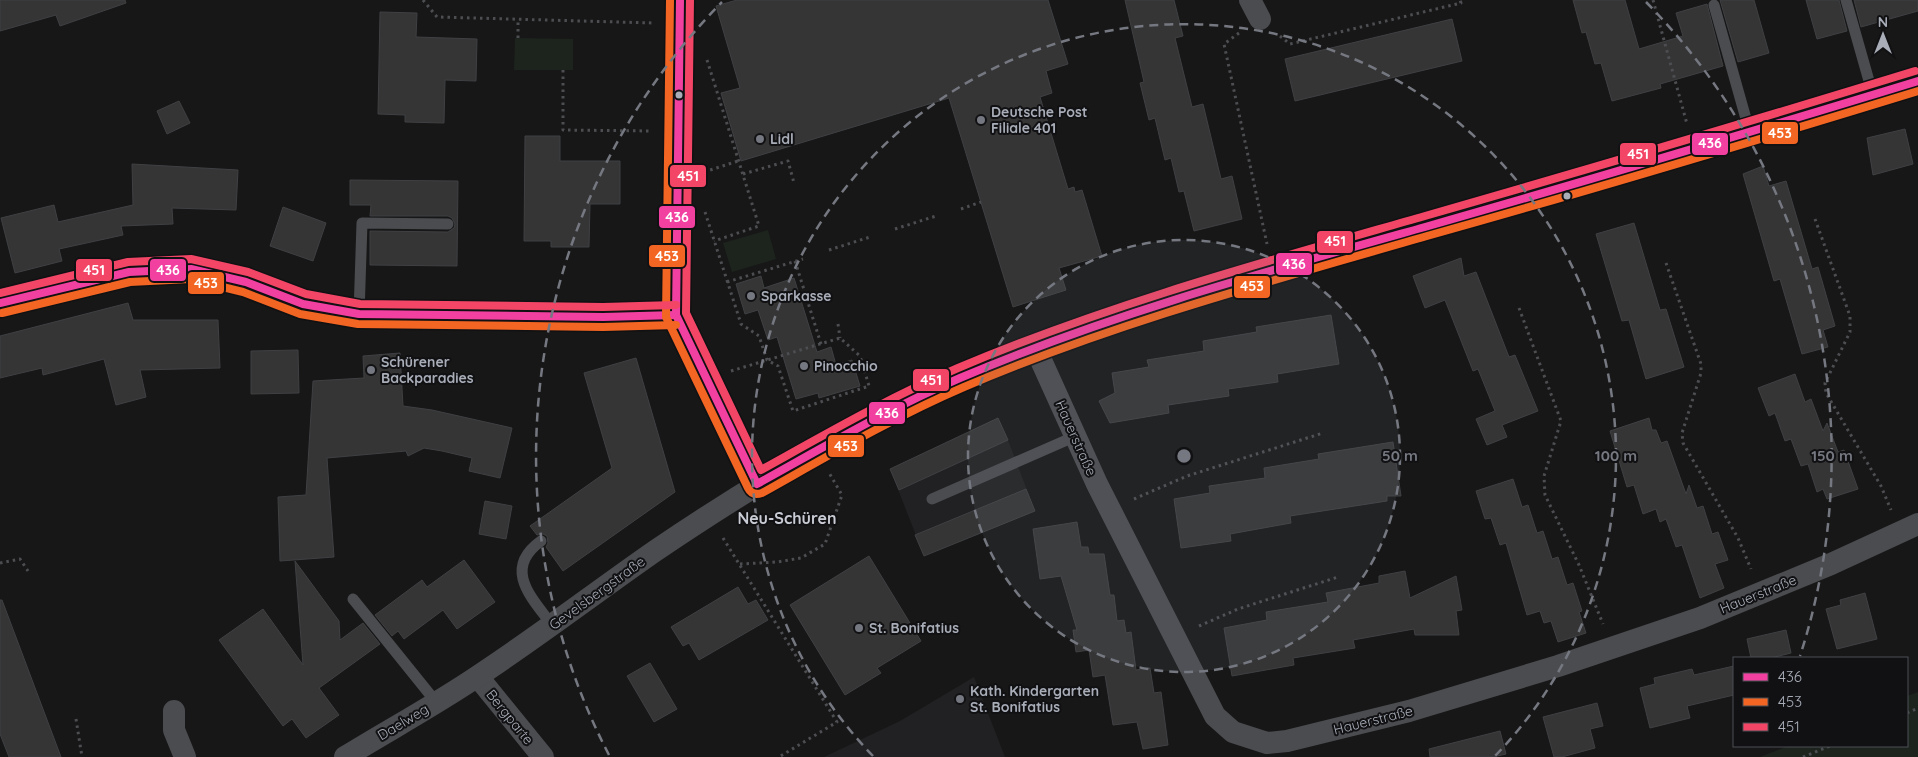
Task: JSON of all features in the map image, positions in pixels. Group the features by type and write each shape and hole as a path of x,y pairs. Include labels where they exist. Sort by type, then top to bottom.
{"street":[{"path":"680,0 676,315 757,484"},
{"name":"Gevelsbergstraße","path":"436,702 478,676 654,552 757,484 851,432 959,378 1035,347 1155,305 1750,133 1918,81"},
{"path":"0,302 129,272 191,269 246,282 303,304 359,314 604,317 676,315"},
{"name":"Hauerstraße","path":"1035,347 1110,509 1215,716 1233,732 1266,743 1287,741 1409,711 1612,648 1700,618 1832,564 1909,528"},
{"name":"Bergparte","path":"478,676 543,757"},
{"name":"Daelweg","path":"344,757 436,702"},
{"path":"174,711 174,730 185,757"}],"lane":[{"path":"1846,0 1874,95"},
{"path":"1714,5 1750,133"},
{"path":"359,314 362,223 448,224"},
{"path":"932,499 1076,436"},
{"path":"541,540 527,556 521,572 525,589 552,625"},
{"path":"353,599 436,702"}],"path":[{"path":"423,0 437,17 679,23"},
{"path":"1267,244 1224,44 1255,9 1290,44 1461,3 1460,0"},
{"path":"1653,0 1689,129"},
{"path":"518,19 518,38"},
{"path":"705,54 759,226 714,241"},
{"path":"563,70 563,130 678,132"},
{"path":"696,174 739,160"},
{"path":"743,174 788,161 794,183"},
{"path":"677,199 704,212 741,324 759,336 767,360 778,366 793,411 869,386"},
{"path":"961,209 981,202"},
{"path":"895,229 936,216"},
{"path":"1815,219 1850,316 1850,332 1826,383 1826,393 1881,486 1909,528"},
{"path":"829,250 870,237"},
{"path":"727,282 803,258"},
{"path":"795,261 821,344"},
{"path":"1666,263 1701,364 1701,373 1682,433 1683,443 1738,538 1760,593"},
{"path":"1519,308 1561,421 1544,476 1545,495 1586,579 1612,648"},
{"path":"838,324 840,338 860,356 870,391"},
{"path":"730,371 840,338"},
{"path":"1110,509 1187,476 1323,433"},
{"path":"740,564 777,562 801,558 825,544 842,495 825,467"},
{"path":"709,516 837,722 779,757"},
{"path":"0,563 20,559 28,571"},
{"path":"1175,636 1238,609 1338,577"},
{"path":"76,719 82,757"},
{"path":"1803,757 1828,747"}],"shaded area":[{"path":"515,38 573,39 573,70 514,70"},
{"path":"768,230 776,259 732,272 723,243"},
{"path":"998,418 1035,511 924,556 890,469"},
{"name":"Kath. Kindergarten St. Bonifatius","path":"974,677 1005,757 824,757 900,721"},
{"path":"1918,692 1918,757 1760,757 1785,747 1908,747 1908,696"}],"building":[{"path":"0,0 125,0 126,3 60,26 56,15 0,31"},
{"path":"737,0 1048,0 1068,64 1046,71 1052,93 1040,97 1068,189 1074,187 1075,192 1082,190 1102,256 1059,268 1066,290 1013,307 949,98 741,161 721,93 740,88 716,6"},
{"path":"1125,0 1174,0 1183,36 1175,38 1192,107 1203,104 1221,179 1232,176 1242,219 1194,231 1184,191 1179,192 1171,158 1165,160 1155,118 1149,120 1140,83 1144,82"},
{"path":"1573,0 1625,0 1639,49 1683,36 1676,13 1707,4 1723,66 1660,84 1661,88 1612,101 1601,63 1595,64 1586,32 1582,33"},
{"path":"1720,0 1754,0 1769,53 1738,62"},
{"path":"1806,0 1839,0 1847,31 1817,39"},
{"path":"1854,0 1918,0 1918,11 1861,27"},
{"path":"380,12 417,13 416,37 477,39 476,81 445,80 444,123 405,122 405,115 378,114"},
{"path":"1452,19 1462,61 1295,101 1285,59"},
{"path":"179,101 190,123 167,134 157,111"},
{"path":"1905,129 1913,164 1873,175 1867,138"},
{"path":"525,136 560,136 560,161 620,161 620,204 590,204 589,247 551,247 551,241 524,241"},
{"path":"132,164 238,170 236,210 172,208 173,224 121,226 123,235 59,249 62,261 15,273 1,218 54,205 58,222 133,205"},
{"path":"1763,166 1769,186 1786,181 1812,269 1818,267 1835,326 1823,330 1828,347 1802,354 1780,279 1774,281 1743,174"},
{"path":"350,180 458,181 457,266 370,265 370,231 448,232 454,228 455,224 452,218 448,216 370,216 371,205 350,205"},
{"path":"283,207 326,223 313,261 270,246"},
{"path":"1634,223 1660,310 1666,309 1684,367 1646,379 1629,320 1622,321 1596,234"},
{"path":"1461,258 1464,276 1476,272 1509,357 1515,355 1538,411 1502,425 1507,437 1487,445 1476,419 1495,411 1478,369 1473,371 1445,300 1425,308 1413,276"},
{"path":"761,276 764,288 794,278 817,352 831,347 836,365 852,360 860,386 819,398 818,393 796,399 777,337 768,340 758,310 745,314 736,284"},
{"path":"128,303 133,320 218,320 220,368 140,370 146,397 116,405 104,359 43,375 42,368 0,378 0,336"},
{"path":"1331,315 1339,364 1277,374 1278,382 1228,389 1229,396 1168,405 1169,413 1110,423 1099,401 1115,393 1112,373 1149,367 1147,360 1204,351 1203,341 1257,332 1256,327"},
{"path":"298,350 299,393 251,394 251,351"},
{"path":"400,353 403,406 432,410 512,428 500,478 469,471 472,458 424,448 408,456 406,451 327,458 334,557 280,561 278,497 306,495 313,381 364,378 363,356"},
{"path":"636,358 675,492 563,571 546,547 548,543 547,536 543,534 537,535 530,526 612,468 584,373"},
{"path":"1795,374 1805,402 1811,399 1823,431 1827,423 1838,452 1844,450 1858,489 1827,499 1823,489 1817,492 1808,464 1801,466 1791,439 1785,441 1775,413 1769,416 1758,388"},
{"path":"998,418 1008,440 899,490 890,469"},
{"path":"1649,418 1652,430 1656,430 1661,443 1667,441 1686,494 1689,485 1697,508 1703,506 1712,534 1718,532 1728,560 1715,564 1724,588 1700,598 1682,545 1676,547 1666,519 1660,522 1656,509 1643,514 1634,485 1627,487 1610,431"},
{"path":"1393,442 1401,496 1387,496 1387,501 1290,516 1291,523 1230,534 1231,541 1181,548 1174,499 1210,493 1209,486 1265,478 1264,468 1319,459 1318,454"},
{"path":"1513,479 1522,507 1528,505 1537,533 1543,531 1552,559 1558,557 1567,585 1573,583 1582,611 1579,612 1586,633 1558,642 1551,621 1544,623 1540,611 1527,615 1506,543 1500,545 1491,518 1485,519 1476,491"},
{"path":"1026,489 1035,511 924,556 915,535"},
{"path":"485,501 512,506 506,539 479,534"},
{"path":"1077,522 1081,547 1088,547 1089,554 1104,554 1110,595 1114,595 1117,621 1124,620 1126,633 1131,632 1136,670 1150,668 1154,693 1161,692 1168,745 1143,749 1137,722 1113,725 1105,675 1093,677 1089,650 1076,652 1073,630 1077,630 1061,576 1040,579 1033,529"},
{"name":"St. Bonifatius","path":"869,556 921,641 877,668 881,673 845,695 790,605"},
{"path":"464,560 495,602 457,629 443,610 404,639 398,631 392,636 375,615 422,580 427,587"},
{"path":"295,561 339,621 340,640 363,623 380,644 319,688 339,715 306,738 292,719 283,726 219,640 263,609 303,665"},
{"path":"1405,571 1410,598 1456,576 1462,610 1456,611 1459,635 1415,635 1414,629 1353,640 1355,648 1293,658 1294,665 1232,676 1224,628 1267,620 1266,612 1328,602 1326,593 1379,583 1379,576"},
{"path":"738,587 748,604 756,600 768,620 699,660 689,643 683,646 671,627"},
{"path":"1865,593 1877,639 1837,649 1826,609 1841,605 1840,600"},
{"path":"0,600 2,600 61,757 9,757 0,734"},
{"path":"1786,630 1791,653 1775,657 1751,657 1747,639"},
{"path":"650,663 677,709 654,722 627,676"},
{"path":"1733,666 1733,695 1687,706 1690,718 1650,728 1640,688 1655,684 1654,678 1692,669 1694,675"},
{"path":"1597,703 1603,726 1590,729 1595,748 1562,757 1554,757 1543,717"},
{"path":"1500,731 1506,754 1493,757 1430,757 1429,749"}],"transit line":[{"name":"453","path":"670,0 666,317 748,488 752,493 756,494 762,493 861,437 964,387 1021,364 1135,323 1193,304 1734,147 1918,91"},
{"name":"436","path":"680,0 676,315 757,484 908,402 960,378 1074,334 1248,277 1487,209 1918,81"},
{"name":"451","path":"690,0 686,313 761,470 858,416 933,379 1015,345 1073,324 1248,267 1609,163 1915,71"},
{"name":"451","path":"0,293 128,262 191,259 248,272 306,294 360,304 603,307 676,305"},
{"name":"436","path":"0,303 129,272 191,269 246,282 303,304 359,314 603,317 676,315"},
{"name":"453","path":"2,313 130,282 190,279 243,292 300,314 358,324 603,327 676,325"}],"place":[{"name":"Deutsche Post Filiale 401","path":"981,120"},
{"name":"Lidl","path":"760,139"},
{"name":"Sparkasse","path":"751,296"},
{"name":"Pinocchio","path":"804,366"},
{"name":"Schürener Backparadies","path":"371,370"},
{"name":"St. Bonifatius","path":"859,628"},
{"name":"Kath. Kindergarten St. Bonifatius","path":"960,699"}],"district":[{"name":"Neu-Schüren","path":"787,518"}]}
